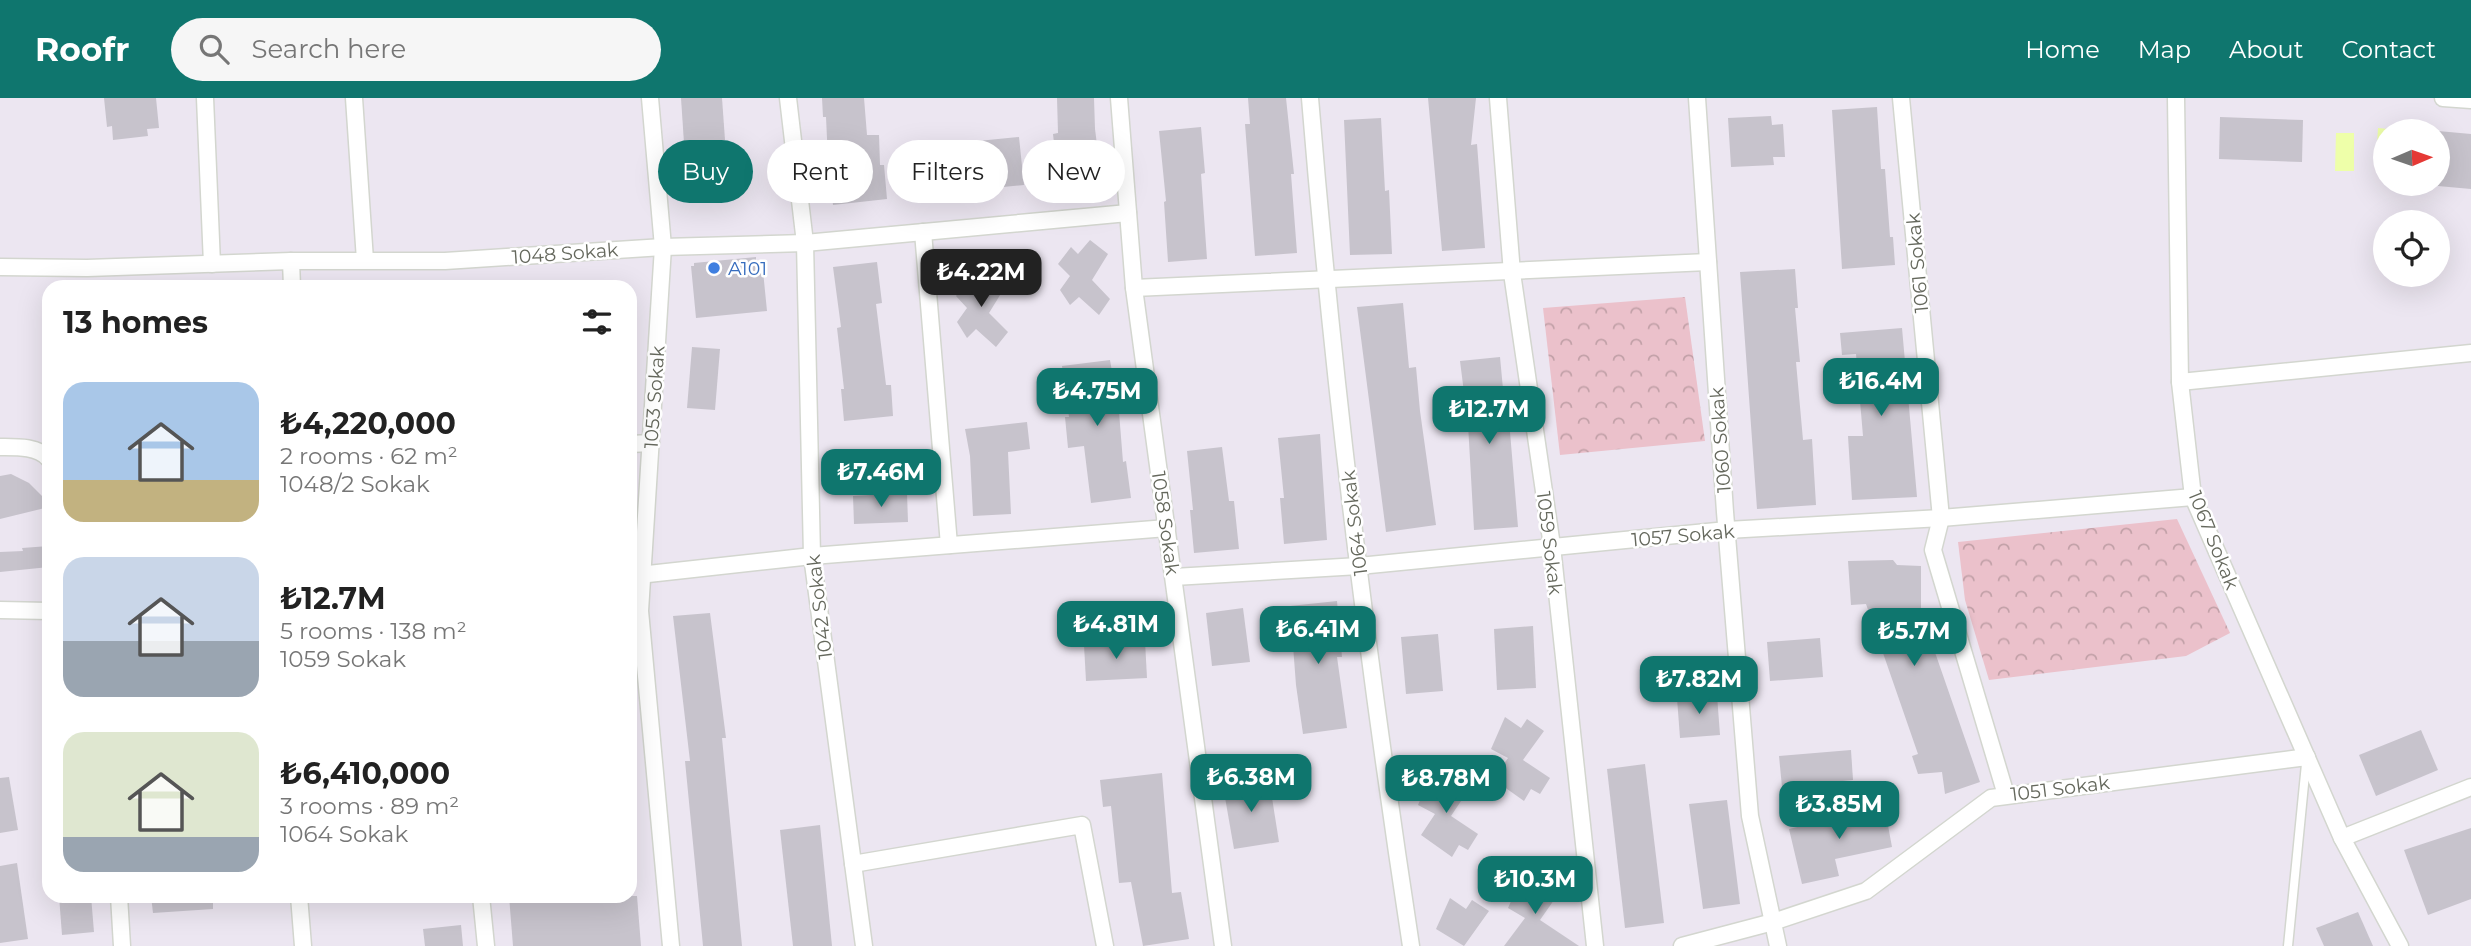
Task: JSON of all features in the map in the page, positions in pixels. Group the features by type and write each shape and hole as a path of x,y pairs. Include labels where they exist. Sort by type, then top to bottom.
{"street":[{"path":"205,98 212,264"},
{"path":"354,98 365,260"},
{"name":"1053 Sokak","path":"637,567 651,443 663,247 650,98"},
{"name":"1042 Sokak","path":"788,98 805,243 812,555 864,946"},
{"name":"1058 Sokak","path":"1119,98 1134,288 1223,946"},
{"name":"1064 Sokak","path":"1310,98 1325,281 1384,770 1411,946"},
{"name":"1059 Sokak","path":"1498,98 1512,273 1552,547 1595,946"},
{"name":"1060 Sokak","path":"1697,98 1750,816 1778,946"},
{"name":"1061 Sokak","path":"1901,98 1941,518 1933,550 2006,795"},
{"name":"1067 Sokak","path":"2176,98 2180,382 2193,497 2342,838 2400,946"},
{"path":"2443,98 2471,100"},
{"name":"1048 Sokak","path":"0,267 87,268 291,261 445,261 663,247 805,243 1128,213"},
{"path":"923,232 949,545"},
{"path":"291,261 292,280"},
{"path":"1134,288 1512,273 1708,262"},
{"path":"2180,382 2471,353"},
{"path":"637,444 651,443"},
{"path":"0,447 19,447 42,453"},
{"name":"1057 Sokak","path":"1174,577 1359,566 1727,530 1941,518 2193,497"},
{"path":"637,576 812,555 1167,528"},
{"name":"1053 Sokak","path":"637,588 671,946"},
{"path":"0,610 42,611"},
{"name":"1051 Sokak","path":"1682,946 1773,922 1866,891 1991,798 2307,757"},
{"path":"2342,838 2471,787"},
{"path":"853,864 1082,825 1105,946"},
{"path":"119,903 122,946"},
{"path":"300,903 303,946"},
{"path":"482,903 486,946"}],"lane":[{"path":"2288,946 2307,757"}],"green space":[{"path":"1685,297 1705,441 1560,455 1543,308"},
{"path":"2177,519 2230,633 2186,656 1989,680 1965,600 1958,542"}],"shaded area":[{"path":"2336,133 2354,133 2354,171 2335,171"}],"building":[{"path":"104,98 156,98 159,128 147,129 148,136 113,140 112,126 107,127"},
{"path":"681,98 722,98 725,140 684,140"},
{"path":"822,98 864,98 867,135 879,135 880,165 884,165 887,199 873,201 873,140 827,140 826,117 823,117"},
{"path":"1057,98 1094,98 1096,140 1054,140 1053,134 1058,133"},
{"path":"1248,98 1286,98 1294,174 1291,174 1297,253 1255,256 1245,124 1250,124"},
{"path":"1428,98 1476,98 1471,145 1477,144 1485,248 1442,251"},
{"path":"1877,107 1881,169 1885,169 1895,265 1842,269 1832,110"},
{"path":"1771,116 1772,125 1783,124 1785,157 1773,157 1774,165 1731,167 1728,118"},
{"path":"2220,117 2303,120 2302,162 2219,159"},
{"path":"1381,118 1385,191 1389,190 1392,254 1350,255 1344,120"},
{"path":"1201,127 1205,173 1201,174 1207,259 1168,262 1166,201 1159,131"},
{"path":"2450,132 2471,134 2471,189 2450,187"},
{"path":"1019,137 1022,185 1008,187 1008,140 988,140"},
{"path":"1090,240 1108,254 1092,280 1110,299 1099,315 1079,297 1070,305 1060,290 1070,276 1058,264 1071,247 1078,254"},
{"path":"756,257 756,262 762,261 767,311 696,318 691,266 694,266 694,263"},
{"path":"877,262 882,303 876,304 886,385 891,385 893,416 844,421 841,389 844,389 837,328 841,327 833,267"},
{"path":"1795,269 1800,362 1796,362 1803,440 1812,439 1816,505 1757,509 1740,272"},
{"path":"987,273 1005,287 989,313 1008,332 996,347 976,329 967,338 957,322 967,308 956,296 968,279 976,286"},
{"path":"1403,303 1409,368 1416,367 1436,525 1386,532 1357,307"},
{"path":"1902,328 1917,497 1852,500 1848,436 1863,436 1856,354 1842,355 1840,333"},
{"path":"692,347 720,349 715,410 687,408"},
{"path":"1500,357 1506,421 1509,420 1518,527 1474,530 1468,424 1460,361"},
{"path":"1110,360 1119,412 1123,462 1126,461 1131,498 1091,503 1084,446 1068,448 1065,417 1069,417 1062,366"},
{"path":"1027,422 1030,449 1008,452 1011,514 973,516 970,456 965,429"},
{"path":"1320,434 1327,540 1284,544 1280,498 1284,498 1278,438"},
{"path":"1222,447 1229,501 1234,501 1239,549 1194,553 1187,451"},
{"path":"11,474 29,483 42,496 42,509 0,519 0,476"},
{"path":"907,493 908,522 854,524 853,496"},
{"path":"42,547 42,568 0,572 0,552 23,551 22,548"},
{"path":"1893,560 1897,565 1921,566 1921,612 1980,782 1945,794 1942,772 1918,774 1912,756 1918,754 1866,604 1851,605 1848,561"},
{"path":"1337,601 1342,657 1337,657 1347,728 1303,734 1290,606"},
{"path":"1243,608 1250,662 1212,666 1206,613"},
{"path":"710,613 726,738 722,738 742,946 703,946 685,761 690,761 673,616"},
{"path":"1533,626 1536,688 1497,690 1494,629"},
{"path":"1438,634 1443,691 1406,694 1401,637"},
{"path":"1820,638 1823,677 1770,681 1767,642"},
{"path":"1145,641 1147,678 1086,681 1084,645"},
{"path":"1717,695 1720,735 1680,738 1677,698"},
{"path":"1505,717 1521,728 1527,719 1544,731 1523,760 1550,778 1540,794 1531,789 1524,801 1493,779 1508,758 1491,749"},
{"path":"2421,730 2438,770 2376,796 2359,755"},
{"path":"1851,750 1853,780 1782,787 1779,756"},
{"path":"1645,764 1664,923 1625,928 1607,769"},
{"path":"1162,773 1172,893 1181,892 1189,939 1143,946 1131,882 1119,883 1111,806 1103,807 1100,780"},
{"path":"1432,773 1448,784 1455,775 1471,786 1451,816 1478,834 1468,850 1459,845 1452,857 1421,835 1435,814 1418,805"},
{"path":"9,777 18,830 0,833 0,778"},
{"path":"1269,779 1279,842 1234,849 1223,786"},
{"path":"1727,800 1740,904 1703,909 1689,804"},
{"path":"1884,804 1892,847 1835,859 1839,876 1802,884 1789,829 1846,815 1845,811"},
{"path":"820,825 832,946 793,946 780,830"},
{"path":"2471,828 2471,899 2428,915 2404,850"},
{"path":"17,863 28,939 0,943 0,866"},
{"path":"1522,877 1538,888 1544,879 1561,890 1540,920 1579,946 1504,946 1525,918 1508,908"},
{"path":"637,896 641,946 513,946 510,903 637,903"},
{"path":"1450,898 1466,909 1472,900 1489,911 1464,946 1436,929"},
{"path":"60,903 92,903 94,932 62,935"},
{"path":"152,903 213,903 213,909 153,913"},
{"path":"2358,912 2373,946 2324,946 2316,928"},
{"path":"461,925 463,946 425,946 423,929"}],"place":[{"name":"A101","path":"714,268"}]}
